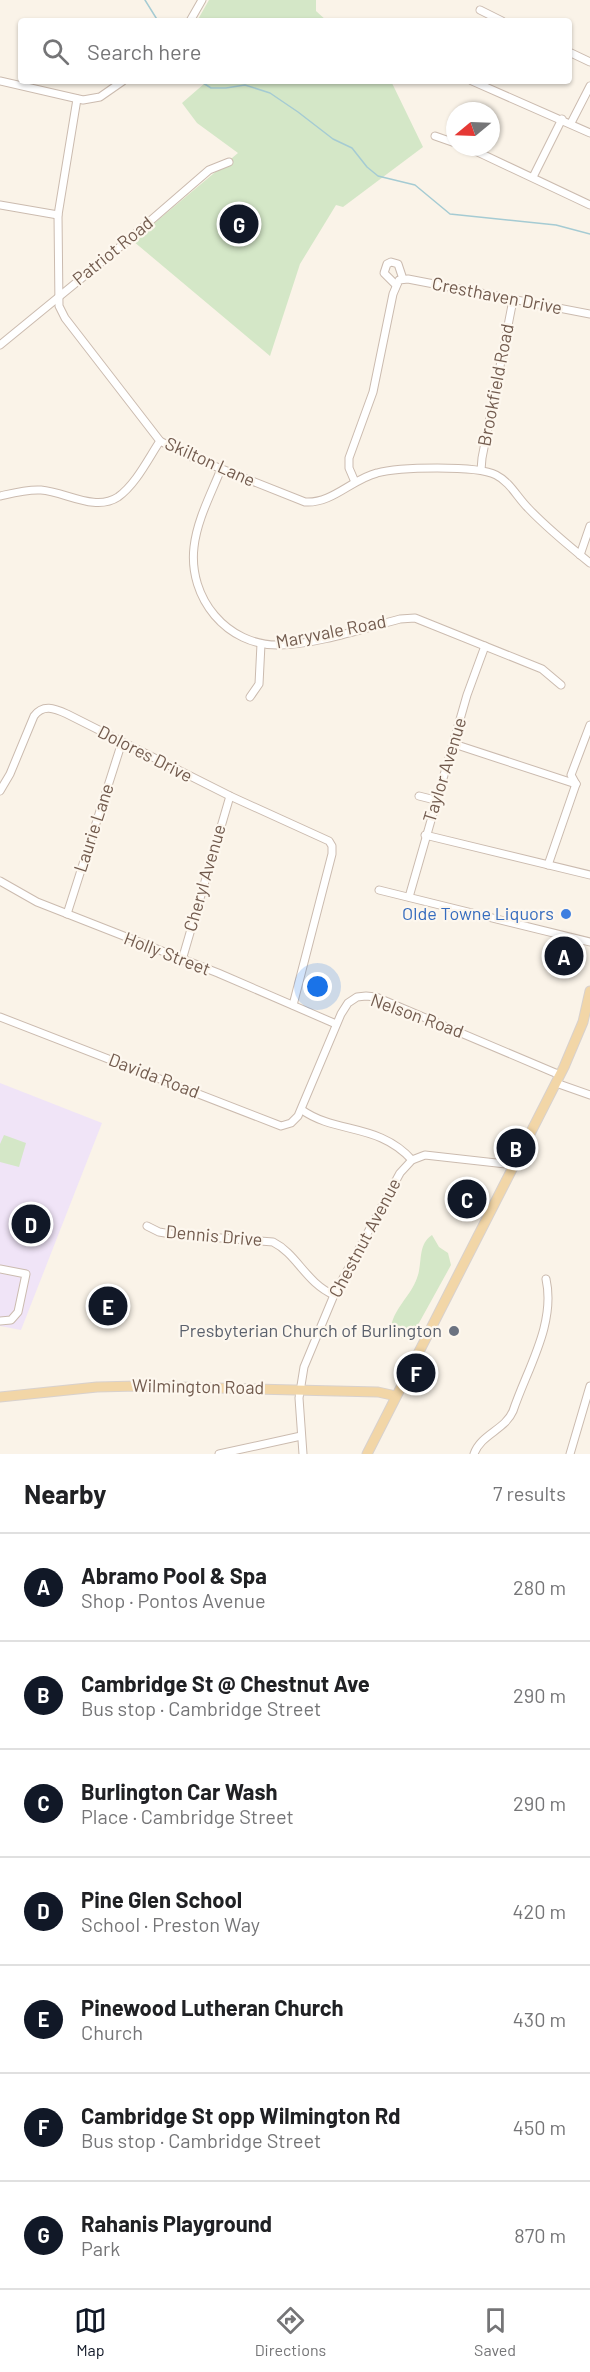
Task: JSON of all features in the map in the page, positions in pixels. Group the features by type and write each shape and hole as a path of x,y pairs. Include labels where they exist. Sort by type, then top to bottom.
{"main road":[{"path":"367,1454 558,1079 583,1022 590,991"},
{"name":"Wilmington Road","path":"0,1397 128,1386 378,1392 396,1396"}],"street":[{"path":"192,18 202,0"},
{"path":"480,10 496,18"},
{"path":"572,53 590,62"},
{"path":"0,81 76,99 100,97 119,84"},
{"path":"479,84 590,133"},
{"path":"571,123 590,86"},
{"name":"Skilton Lane","path":"76,99 58,215 57,297 59,308 160,441 221,469 308,502 323,500 374,473 395,470 482,470"},
{"path":"533,177 562,119"},
{"path":"435,136 446,140"},
{"path":"487,156 590,205"},
{"name":"Patriot Road","path":"0,345 209,170 229,162"},
{"path":"0,205 58,215"},
{"name":"Cresthaven Drive","path":"355,482 349,468 349,458 372,398 396,285 384,273 387,264 391,262 398,264 403,279 590,314"},
{"path":"396,285 403,279"},
{"name":"Brookfield Road","path":"482,470 482,458 513,300"},
{"path":"0,496 39,490 89,502 111,500 127,489 160,441"},
{"name":"Maryvale Road","path":"221,469 195,539 193,565 202,598 217,619 236,634 261,644 291,644 411,618 428,621 543,669 561,685"},
{"path":"482,470 502,479 527,508 590,563"},
{"path":"580,555 590,526"},
{"path":"250,697 259,684 261,644"},
{"name":"Taylor Avenue","path":"409,897 469,687 485,646"},
{"name":"Dolores Drive","path":"0,791 10,774 34,716 42,708 60,711 332,844 332,854 293,1005"},
{"path":"548,865 576,784 571,775 573,766 590,725"},
{"name":"Laurie Lane","path":"67,914 122,742"},
{"path":"453,744 576,784"},
{"name":"Cheryl Avenue","path":"182,960 230,796"},
{"path":"418,796 435,800"},
{"path":"425,835 590,875"},
{"name":"Holly Street","path":"0,880 24,896 336,1024"},
{"path":"379,890 590,942"},
{"name":"Nelson Road","path":"302,1110 343,1009 351,1000 362,996 373,997 493,1045 558,1079"},
{"name":"Davida Road","path":"0,1017 268,1123 287,1125 295,1120 302,1110"},
{"path":"558,1079 590,1095"},
{"path":"302,1110 321,1119 375,1134 412,1160"},
{"name":"Chestnut Avenue","path":"303,1454 300,1390 304,1367 334,1295 397,1177 412,1160 420,1156 432,1155 514,1165"},
{"name":"Dennis Drive","path":"147,1226 159,1232 171,1234 273,1242 284,1249 316,1285 334,1295"},
{"path":"0,1269 26,1274 16,1315 9,1321 0,1321"},
{"path":"474,1454 480,1443 506,1424 513,1411 547,1315 549,1293 546,1279"},
{"path":"570,1454 590,1386"},
{"path":"219,1454 301,1436"}],"shaded area":[{"path":"0,1083 102,1123 21,1330 0,1326"}],"green space":[{"path":"209,0 316,0 316,11 324,18 199,18"},
{"path":"204,84 392,84 423,147 343,207 336,205 300,264 270,356 133,241 238,153 197,123 182,103"},
{"path":"4,1135 26,1143 19,1167 0,1162 0,1144"},
{"path":"432,1235 439,1247 448,1253 451,1265 414,1332 405,1339 396,1337 391,1329 392,1322 414,1285 419,1272 422,1249"}],"waterway":[{"path":"145,0 156,18"},
{"path":"205,84 211,88 245,85 270,93 333,139 352,148 367,167 378,176 415,185 450,214 556,225 590,234"}],"place":[{"name":"Rahanis Playground","path":"239,224"},
{"name":"Olde Towne Liquors","path":"566,914"},
{"name":"Abramo Pool & Spa","path":"564,956"},
{"name":"Cambridge St @ Chestnut Ave","path":"516,1148"},
{"name":"Burlington Car Wash","path":"467,1199"},
{"name":"Pine Glen School","path":"31,1224"},
{"name":"Pinewood Lutheran Church","path":"108,1306"},
{"name":"Presbyterian Church of Burlington","path":"454,1331"},
{"name":"Cambridge St opp Wilmington Rd","path":"416,1373"}]}
